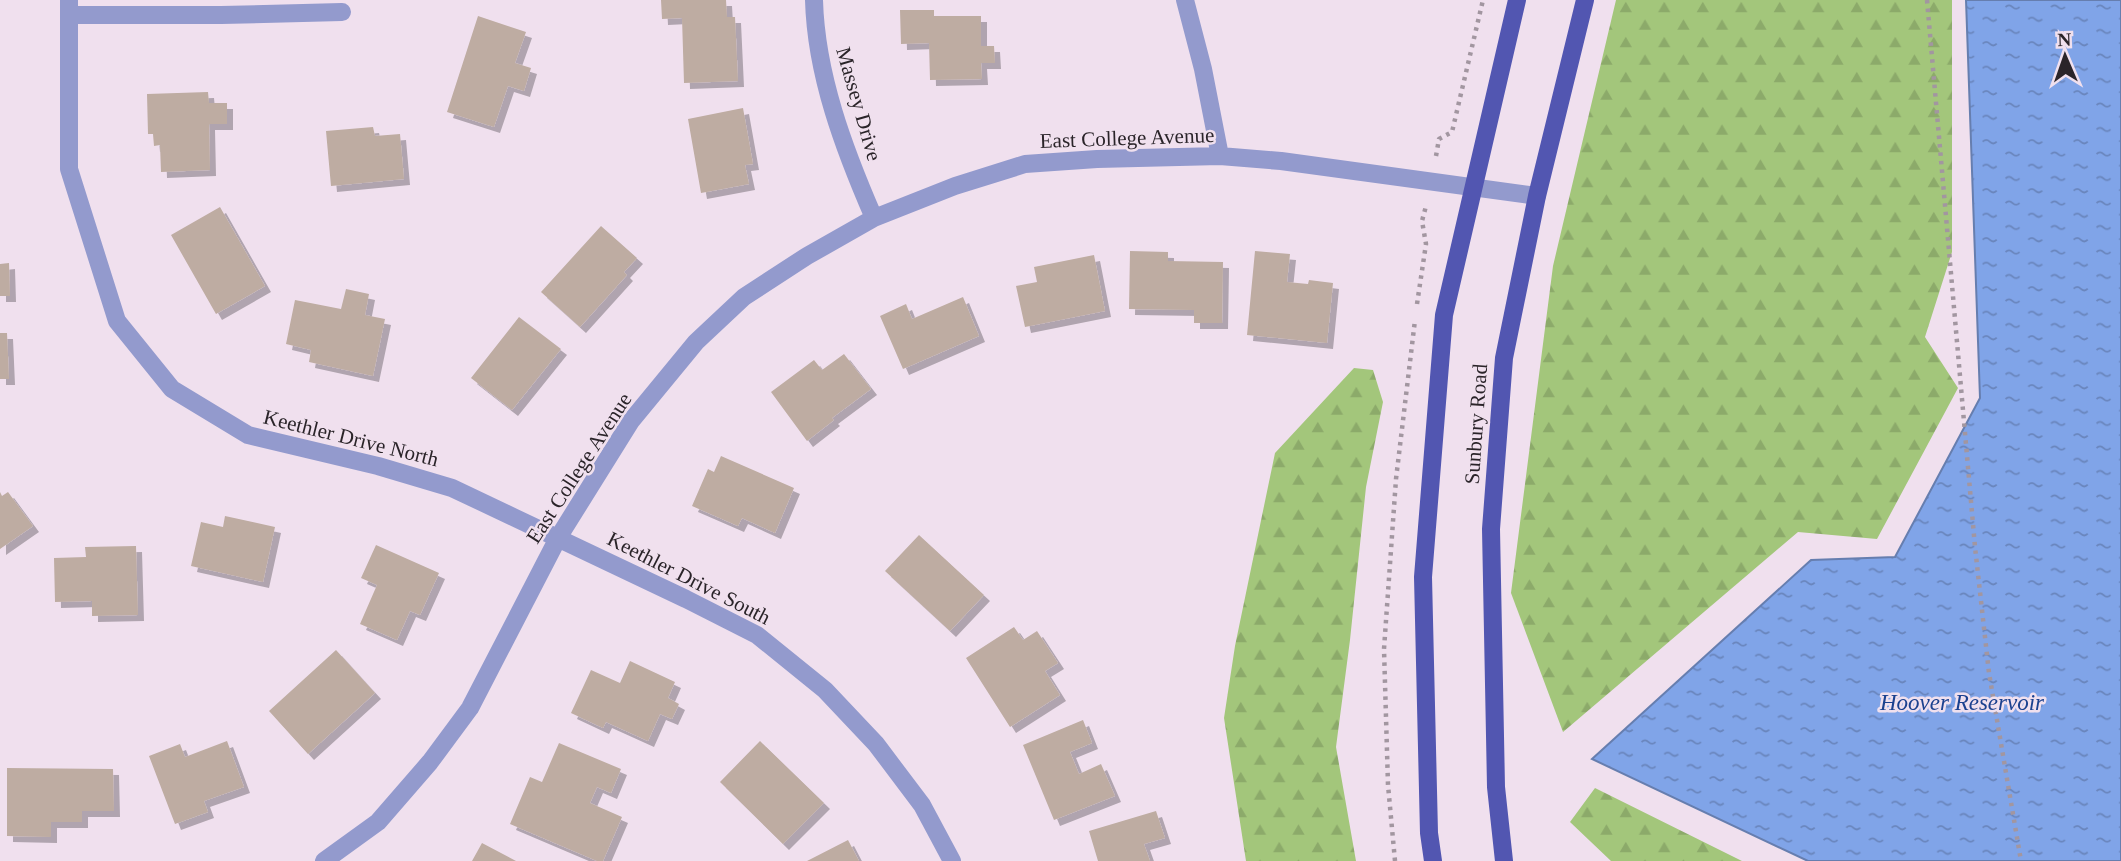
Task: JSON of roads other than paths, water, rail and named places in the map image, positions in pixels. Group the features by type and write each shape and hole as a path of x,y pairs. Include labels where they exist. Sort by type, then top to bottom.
{"main road":[{"name":"Sunbury Road","path":"1433,861 1429,833 1423,577 1444,315 1517,0"},
{"name":"Sunbury Road","path":"1504,861 1496,787 1491,529 1504,358 1537,196 1586,0"}],"street":[{"name":"Massey Drive","path":"814,0 815,34 844,148 874,218"},
{"path":"1185,0 1203,69 1220,156"},
{"path":"69,7 221,15 342,12"},
{"name":"Keethler Drive North","path":"69,7 69,169 117,321 172,389 248,435 377,466 452,488 558,538"},
{"name":"East College Avenue","path":"324,861 378,822 430,762 470,708 558,538 631,421 696,342 744,298 807,256 874,218 955,186 1025,164 1097,159 1220,156 1326,166 1537,196"},
{"name":"Keethler Drive South","path":"558,538 757,635 815,682 876,744 922,805 952,861"}],"water":[{"name":"Hoover Reservoir","path":"1966,0 2121,0 2121,861 1808,861 1592,759 1811,560 1895,557 1980,398"}]}
